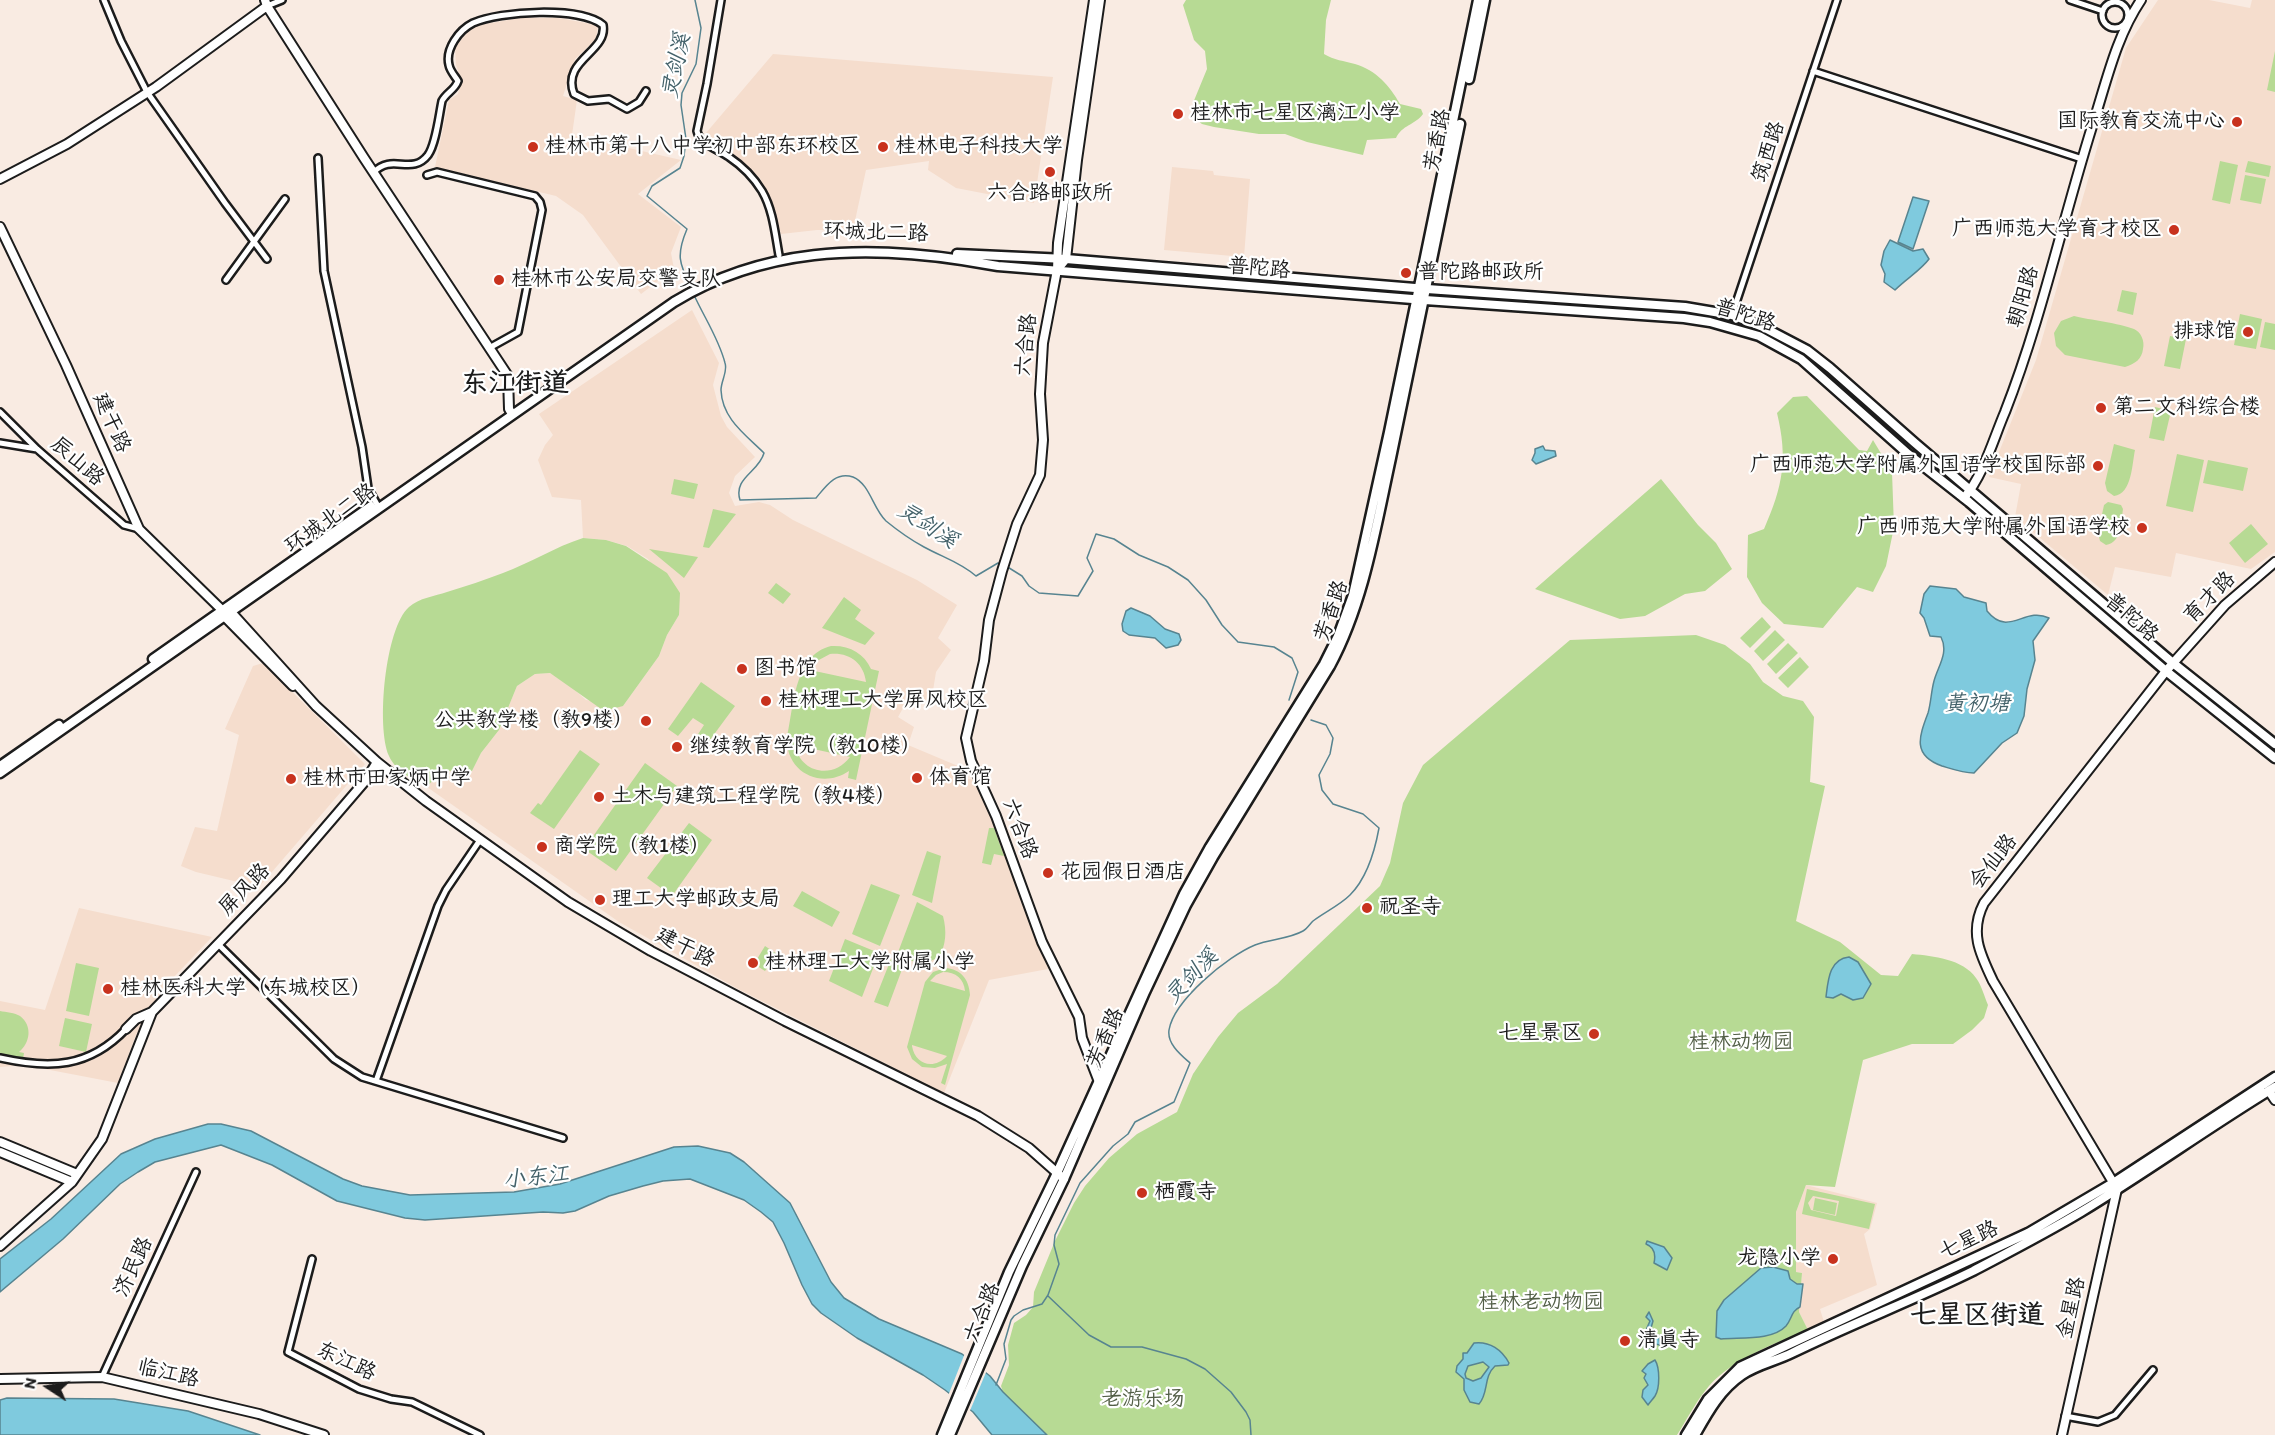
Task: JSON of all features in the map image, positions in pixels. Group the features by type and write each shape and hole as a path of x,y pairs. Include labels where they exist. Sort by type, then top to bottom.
{"main road":[{"name":"芳香路","path":"1061,1176 1184,894 1210,847 1324,664 1338,636 1353,595 1421,300 1478,0"},
{"name":"芳香路","path":"1423,289 1485,0"},
{"name":"环城北二路","path":"0,773 511,411 683,293 701,284 740,266 811,249 856,248 1061,259"},
{"name":"环城北二路","path":"701,284 762,264 803,255 837,252 905,255 1057,270"},
{"name":"普陀路","path":"1061,259 1423,289 1685,307 1731,315 1784,336 1807,350 2173,663 2275,744"},
{"name":"普陀路","path":"1057,270 1421,300 1684,318 1718,323 1759,336 1808,365 1890,438 1964,498 2166,671 2275,758"},
{"name":"环城北二路","path":"0,766 226,613"},
{"name":"七星路","path":"1695,1435 1727,1387 1744,1373 1972,1271 2042,1235 2275,1077"},
{"name":"七星路","path":"1686,1435 1708,1399 1740,1367 2028,1233 2115,1186 2272,1089"},
{"name":"六合路","path":"958,1408 1061,1176"},
{"path":"942,1435 958,1408"},
{"path":"950,1435 958,1408"}],"street":[{"path":"104,0 121,41 147,92 267,259"},
{"path":"0,179 67,144 147,92 266,3 282,0"},
{"path":"721,0 697,131 698,136 743,168 762,191 774,223 779,255"},
{"path":"1061,259 1094,0"},
{"path":"1057,270 1061,259 1077,160 1100,0"},
{"name":"筑西路","path":"1731,315 1837,0"},
{"path":"2070,0 2103,11"},
{"name":"朝阳路","path":"1964,498 1971,489 1993,441 2024,359 2082,159 2127,22 2141,0"},
{"path":"2112,2 2121,3 2127,9 2127,22 2120,28 2108,26 2102,20 2103,11 2112,2"},
{"path":"266,3 508,376 511,411"},
{"path":"374,172 381,164 407,165 418,163 427,157 442,101 458,81 450,69 448,55 460,33 466,27 480,21 513,15 562,13 576,13 597,20 603,25 603,36 576,66 572,82 574,94 588,101 609,99 627,109 639,102 646,91"},
{"path":"1813,71 2082,159"},
{"path":"318,158 324,271 362,447 368,488 377,506"},
{"path":"427,175 437,172 535,196 540,202 542,210 518,332 490,347"},
{"path":"226,280 285,200"},
{"name":"建干路","path":"0,227 66,365 139,529 226,613 303,697 316,706 377,762 426,801 568,902 622,935 785,1021 978,1116 1029,1148 1061,1176"},
{"name":"六合路","path":"1057,270 1043,343 1040,394 1043,440 1040,475 1017,524 1002,571 989,620 984,661 968,727 967,750 996,816 1042,942 1079,1017 1082,1038 1100,1086"},
{"name":"辰山路","path":"0,412 37,449 124,525 139,529"},
{"path":"0,443 37,449"},
{"name":"育才路","path":"2166,671 2225,605 2275,562"},
{"name":"会仙路","path":"2115,1186 1994,981 1979,951 1978,919 1984,903 2166,671"},
{"name":"屏风路","path":"126,1029 136,1018 152,1012 281,879 366,780 377,762"},
{"path":"376,1081 438,906 446,890 480,840"},
{"path":"218,944 334,1059 362,1077 563,1138"},
{"path":"0,1246 72,1182 102,1139 111,1122 152,1012"},
{"path":"0,1058 31,1065 72,1061 103,1050 126,1029"},
{"path":"2272,1089 2275,1100"},
{"path":"0,1142 77,1174"},
{"path":"0,1152 72,1182"},
{"name":"济民路","path":"102,1377 196,1172"},
{"name":"金星路","path":"2062,1435 2115,1186"},
{"name":"东江路","path":"312,1259 288,1352 359,1389 391,1400 412,1402 480,1435"},
{"path":"2065,1416 2098,1422 2115,1414 2153,1370"},
{"name":"临江路","path":"0,1379 102,1377 259,1414 324,1435"}],"shaded area":[{"name":"广西师范大学育才校区","path":"2158,0 2209,0 2250,8 2252,0 2275,0 2275,552 2251,569 2176,553 2171,577 2115,567 2108,595 2015,517 2021,484 1989,477 2036,360 2126,48"},
{"name":"桂林市第十八中学初中部东环校区","path":"520,18 558,18 598,25 596,39 575,59 563,96 577,100 572,135 681,160 638,194 681,227 671,253 674,269 641,294 583,215 556,196 435,167 449,100 458,94 461,80 456,65 455,47 473,26"},
{"name":"桂林电子科技大学","path":"773,54 1053,77 1034,203 956,188 928,170 929,161 866,170 853,230 817,230 781,234 774,208 760,178 706,133"},
{"path":"1172,167 1213,171 1214,175 1250,179 1244,257 1164,250"},
{"name":"桂林理工大学屏风校区","path":"692,310 719,363 713,385 721,416 727,427 755,457 735,476 729,493 735,506 759,502 770,505 793,520 917,580 957,605 938,638 951,650 936,672 931,703 911,694 898,717 914,727 908,745 958,766 959,777 974,780 1001,839 1048,969 989,980 944,1093 740,990 619,922 427,787 439,772 472,771 481,753 499,730 517,686 535,674 550,673 568,684 586,700 623,706 659,656 667,635 679,615 648,559 627,546 606,540 583,538 581,500 552,497 538,460 553,435 539,414"},
{"name":"桂林市田家炳中学","path":"263,663 365,764 259,887 196,872 181,866 195,827 217,831 239,735 225,729 253,666"},
{"name":"桂林医科大学（东城校区）","path":"79,908 212,937 173,978 145,1017 118,1083 24,1065 0,1067 0,1001 45,1010"},
{"name":"龙隐小学","path":"1806,1185 1877,1203 1870,1229 1864,1234 1877,1285 1820,1309 1824,1322 1808,1330 1799,1312 1802,1273 1796,1272 1796,1212"}],"green space":[{"path":"1186,0 1331,0 1326,20 1324,54 1369,70 1387,85 1400,104 1421,109 1423,114 1402,130 1396,138 1367,140 1363,155 1307,142 1285,134 1259,134 1202,124 1193,117 1193,103 1207,69 1205,51 1194,40 1183,5"},
{"path":"2275,51 2275,92 2267,90"},
{"path":"2220,161 2238,165 2230,204 2212,200"},
{"path":"2248,161 2271,166 2269,177 2245,172"},
{"path":"2245,175 2266,179 2261,204 2240,200"},
{"path":"2122,290 2137,293 2133,315 2117,311"},
{"name":"排球馆","path":"2240,314 2262,319 2256,349 2234,345"},
{"path":"2074,316 2136,330 2143,340 2140,358 2125,367 2065,355 2056,346 2054,333 2061,321"},
{"path":"2265,322 2275,324 2275,350 2260,347"},
{"path":"2170,336 2186,339 2180,369 2164,366"},
{"path":"1807,396 1859,450 1867,451 1873,440 1892,472 1894,527 1886,566 1873,592 1857,587 1823,628 1784,624 1762,603 1747,577 1748,535 1764,529 1776,499 1782,472 1782,444 1777,413 1793,397"},
{"path":"2155,407 2171,411 2164,441 2149,438"},
{"path":"2114,444 2135,450 2128,484 2120,494 2114,496 2107,491 2105,483"},
{"path":"2177,454 2204,460 2193,512 2166,506"},
{"path":"2208,460 2248,468 2243,491 2203,483"},
{"path":"674,479 698,484 694,499 671,494"},
{"path":"1661,479 1698,525 1716,543 1732,569 1705,591 1685,594 1645,616 1620,619 1535,589"},
{"path":"2108,502 2121,505 2123,509 2118,536 2106,545 2100,541 2098,533 2104,505"},
{"path":"713,509 736,514 709,548 703,547"},
{"path":"2251,524 2268,544 2245,563 2229,543"},
{"path":"583,538 606,540 626,546 667,573 680,593 679,615 667,635 659,656 623,706 604,711 550,673 535,674 517,686 499,730 481,753 472,771 457,770 442,773 427,787 400,771 392,762 385,742 383,702 385,678 394,635 401,618 409,607 422,599 503,573"},
{"path":"649,549 698,557 684,578"},
{"path":"776,583 791,594 783,604 768,593"},
{"path":"844,597 861,610 855,619 875,633 865,645 822,628"},
{"path":"1762,617 1771,627 1750,648 1740,638"},
{"path":"1775,630 1785,640 1763,661 1754,651"},
{"name":"七星景区","path":"1696,635 1725,645 1750,664 1763,682 1783,696 1803,701 1814,717 1810,782 1825,786 1796,921 1840,942 1881,975 1898,976 1912,954 1938,957 1956,963 1976,978 1988,1005 1984,1018 1953,1044 1912,1044 1863,1060 1835,1187 1806,1185 1796,1212 1796,1272 1802,1273 1799,1312 1808,1330 1752,1354 1725,1371 1705,1391 1677,1435 1047,1435 1003,1392 1001,1386 1009,1365 1008,1345 1014,1323 1033,1307 1034,1292 1074,1203 1109,1158 1137,1134 1177,1112 1193,1074 1218,1037 1238,1013 1277,984 1380,886 1390,863 1403,803 1423,765 1570,640"},
{"path":"1788,643 1798,653 1776,674 1767,664"},
{"path":"831,646 850,649 860,654 871,669 879,671 856,780 848,778 849,771 827,779 807,774 798,768 788,749 787,737 798,683 810,660 819,651","holes":["830,654 843,655 854,660 862,669 866,682 810,670 817,661","795,745 850,757 835,769 818,770 803,762"]},
{"path":"1800,657 1809,667 1788,688 1778,678"},
{"path":"701,682 735,706 701,752 691,745 704,725 693,718 678,736 668,729"},
{"path":"580,750 600,764 554,829 530,813 538,803 541,805"},
{"path":"645,763 677,786 616,871 584,849"},
{"path":"689,823 712,840 672,896 647,878"},
{"path":"989,828 994,828 1004,856 994,854 991,865 982,863"},
{"path":"927,851 941,856 932,903 912,895"},
{"path":"871,884 900,895 880,946 852,934"},
{"path":"802,891 840,912 832,927 793,906"},
{"path":"917,902 943,916 945,933 939,958 920,964 897,955"},
{"path":"845,939 879,953 862,997 829,981"},
{"path":"765,946 777,954 765,971 754,964"},
{"path":"891,959 904,964 888,1007 874,1002"},
{"path":"76,963 99,968 89,1016 66,1011"},
{"path":"945,968 956,970 966,980 970,995 945,1085 941,1083 947,1064 935,1068 922,1067 912,1059 907,1047 925,982 933,972","holes":["943,972 952,973 958,977 965,991 930,981","912,1045 947,1056 931,1064 921,1061"]},
{"path":"0,1011 20,1016 27,1025 28,1039 19,1052 24,1053 23,1059 0,1054"},
{"path":"65,1018 92,1024 86,1052 59,1046"},
{"path":"1807,1189 1875,1204 1869,1229 1802,1214","holes":["1813,1196 1839,1201 1836,1216 1811,1210 1808,1203"]},
{"path":"1815,1198 1837,1203 1835,1215 1813,1210"}],"water":[{"path":"1913,197 1929,201 1913,249 1898,242"},
{"path":"1890,240 1913,251 1923,249 1929,259 1895,290 1884,282 1885,274 1881,265 1884,251"},
{"path":"1543,446 1545,450 1555,451 1556,456 1536,464 1532,460 1535,449"},
{"name":"黄初塘","path":"1930,586 1956,589 1964,597 1986,603 1987,611 2002,622 2040,615 2049,618 2033,641 2035,660 2027,689 2024,716 2017,733 2002,743 1974,773 1954,770 1932,762 1922,751 1920,744 1934,681 1944,649 1941,637 1930,636 1920,613 1924,594"},
{"path":"1131,608 1150,616 1165,629 1179,634 1181,640 1178,645 1166,648 1155,638 1129,635 1123,631 1122,624 1126,611"},
{"path":"1849,957 1858,962 1871,984 1863,998 1853,1000 1841,994 1833,998 1826,997 1833,966"},
{"path":"208,1124 221,1124 251,1131 343,1179 362,1186 410,1195 514,1192 560,1184 674,1147 698,1146 730,1153 744,1162 790,1203 831,1282 844,1298 879,1319 962,1354 990,1376 1047,1435 992,1435 973,1412 945,1390 857,1338 821,1313 812,1304 773,1222 744,1200 690,1179 663,1181 643,1186 609,1196 575,1211 563,1213 543,1212 425,1220 405,1218 337,1201 272,1165 221,1145 155,1162 138,1172 120,1184 63,1239 0,1292 0,1259 51,1219 121,1154 155,1139"},
{"path":"1647,1241 1664,1247 1672,1258 1667,1270 1654,1263 1654,1251 1646,1244"},
{"path":"1773,1267 1788,1271 1790,1279 1797,1284 1803,1284 1800,1307 1793,1313 1786,1326 1780,1331 1764,1336 1721,1339 1716,1337 1717,1311 1724,1300 1761,1268"},
{"path":"1649,1312 1653,1321 1651,1328 1659,1338 1660,1345 1655,1344 1650,1348 1644,1348 1646,1330 1650,1321 1646,1317"},
{"path":"1474,1343 1485,1343 1499,1350 1509,1363 1495,1366 1491,1370 1479,1404 1470,1402 1464,1390 1464,1379 1456,1372 1457,1366 1463,1359 1463,1353 1467,1353","holes":["1483,1362 1489,1367 1481,1378 1473,1381 1466,1378 1468,1366"]},
{"path":"1655,1360 1659,1383 1655,1396 1648,1405 1642,1397 1643,1390 1648,1385 1644,1378 1646,1374 1642,1371"},
{"path":"7,1398 114,1399 188,1411 260,1435 0,1435 0,1400"}],"pier":[{"path":"965,1353 987,1370 969,1413 948,1396"}],"waterway":[{"name":"灵剑溪","path":"691,288 680,259 681,246 687,229 647,196 652,186 680,168 684,156 686,139 681,105 682,93 696,64 701,28 695,0"},
{"name":"灵剑溪","path":"694,295 725,363 726,369 721,390 726,410 736,426 764,453 761,460 743,480 739,492 740,500 816,498 836,478 853,477 864,485 886,521 919,544 957,563 976,576 998,563 1001,564"},
{"name":"灵剑溪","path":"1006,566 1022,576 1029,586 1039,593 1078,596 1093,571 1087,558 1096,534 1114,539 1139,555 1168,567 1188,580 1238,642 1274,647 1292,658 1298,672 1289,700"},
{"name":"灵剑溪","path":"996,1385 1006,1359 1004,1344 1011,1320 1023,1310 1042,1304 1048,1295 1059,1264 1054,1245 1055,1235 1080,1183 1113,1146 1128,1134 1135,1122 1174,1102 1190,1063 1175,1049 1169,1035 1173,1018 1181,1006 1204,980 1231,959 1255,945 1292,936 1304,930 1350,895 1366,872 1379,828 1363,814 1333,804 1322,790 1319,775 1330,754 1333,738 1326,725 1311,720"},
{"path":"1048,1296 1089,1335 1111,1347 1142,1347 1186,1359 1205,1369 1231,1392 1246,1412 1250,1420 1251,1435"}],"place":[{"name":"桂林市七星区漓江小学","path":"1178,114"},
{"name":"国际教育交流中心","path":"2237,122"},
{"name":"桂林市第十八中学初中部东环校区","path":"533,147"},
{"name":"桂林电子科技大学","path":"883,147"},
{"name":"六合路邮政所","path":"1050,172"},
{"name":"广西师范大学育才校区","path":"2174,230"},
{"name":"普陀路邮政所","path":"1406,273"},
{"name":"桂林市公安局交警支队","path":"499,280"},
{"name":"排球馆","path":"2248,332"},
{"name":"第二文科综合楼","path":"2101,408"},
{"name":"广西师范大学附属外国语学校国际部","path":"2098,466"},
{"name":"广西师范大学附属外国语学校","path":"2142,528"},
{"name":"图书馆","path":"742,669"},
{"name":"桂林理工大学屏风校区","path":"766,701"},
{"name":"公共教学楼（教9楼）","path":"646,721"},
{"name":"继续教育学院（教10楼）","path":"677,747"},
{"name":"体育馆","path":"917,778"},
{"name":"桂林市田家炳中学","path":"291,779"},
{"name":"土木与建筑工程学院（教4楼）","path":"599,797"},
{"name":"商学院（教1楼）","path":"542,847"},
{"name":"花园假日酒店","path":"1048,873"},
{"name":"理工大学邮政支局","path":"600,900"},
{"name":"祝圣寺","path":"1367,908"},
{"name":"桂林理工大学附属小学","path":"753,963"},
{"name":"桂林医科大学（东城校区）","path":"108,989"},
{"name":"七星景区","path":"1594,1034"},
{"name":"栖霞寺","path":"1142,1193"},
{"name":"龙隐小学","path":"1833,1259"},
{"name":"清真寺","path":"1625,1341"}],"district":[{"name":"东江街道","path":"515,384"},
{"name":"七星区街道","path":"1977,1316"}],"park label":[{"name":"桂林动物园","path":"1741,1043"},
{"name":"桂林老动物园","path":"1541,1303"},
{"name":"老游乐场","path":"1143,1400"}],"water label":[{"name":"小东江","path":"536,1178"}]}
